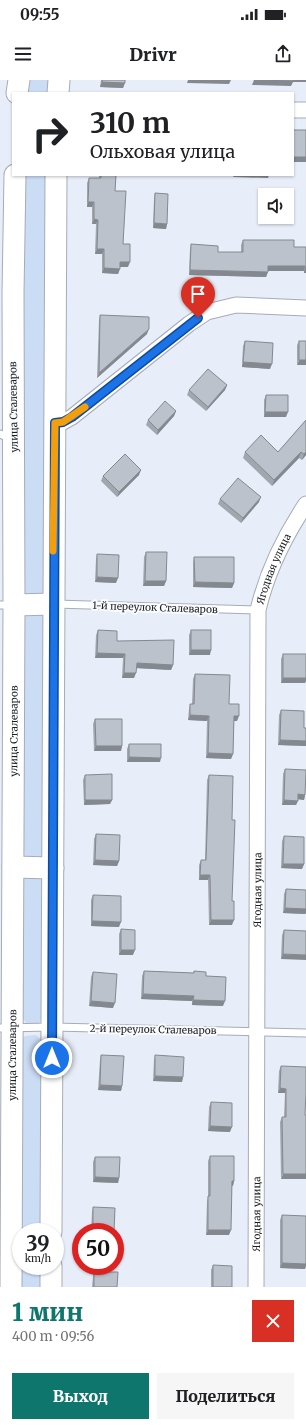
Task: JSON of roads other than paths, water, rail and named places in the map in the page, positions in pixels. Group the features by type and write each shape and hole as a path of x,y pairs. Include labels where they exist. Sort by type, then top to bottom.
{"main road":[{"path":"17,92 19,80"},
{"path":"58,92 59,80"},
{"name":"улица Сталеваров","path":"11,1287 6,1028 13,867 7,605 7,437 15,176"},
{"path":"51,1223 56,176"},
{"path":"7,605 53,604"},
{"path":"13,867 53,868"},
{"path":"51,1275 51,1287"}],"street":[{"path":"294,110 306,110"},
{"path":"55,423 63,422 72,417 189,324 207,312 236,305 306,308"},
{"name":"Ягодная улица","path":"256,1287 258,610 264,584 291,526 306,504"}],"lane":[{"name":"1-й переулок Сталеваров","path":"53,604 258,610"},
{"name":"2-й переулок Сталеваров","path":"6,1028 53,1027 306,1033"}]}
